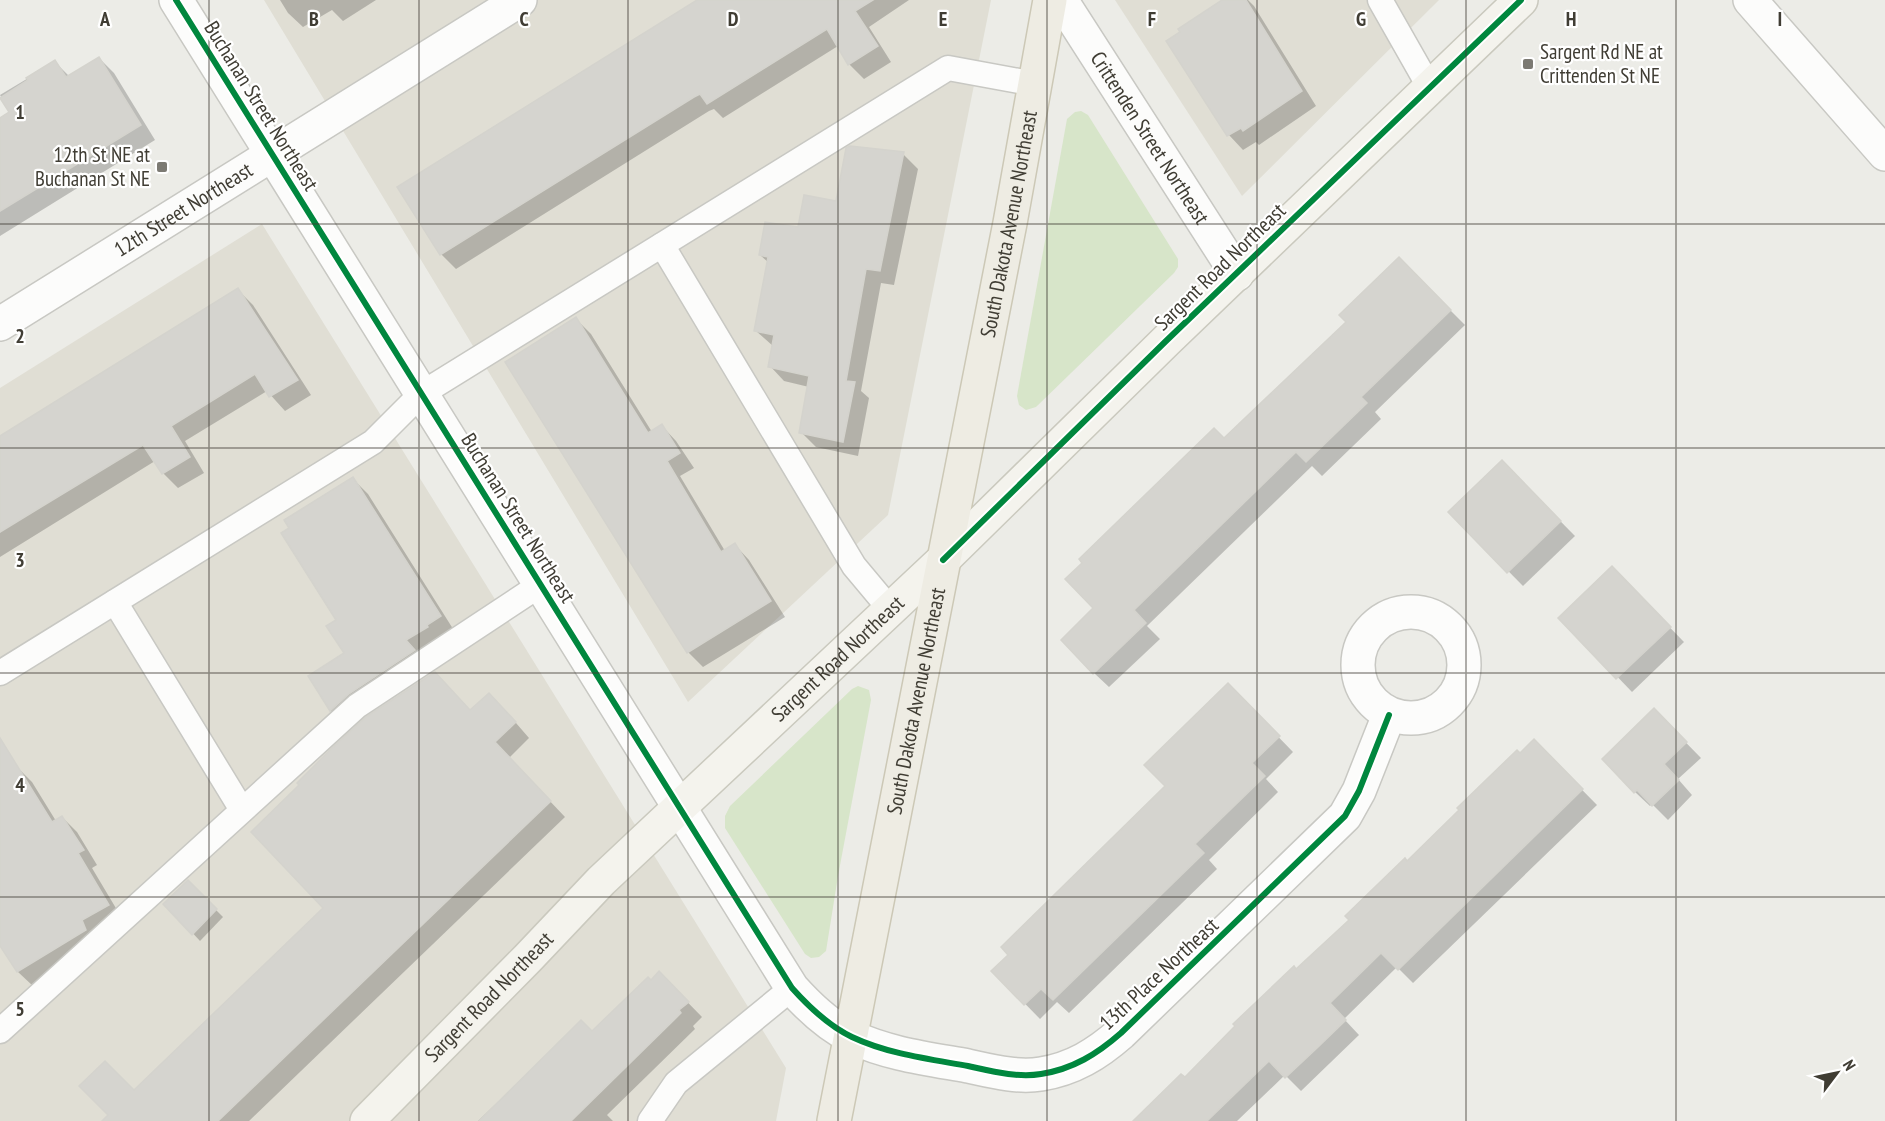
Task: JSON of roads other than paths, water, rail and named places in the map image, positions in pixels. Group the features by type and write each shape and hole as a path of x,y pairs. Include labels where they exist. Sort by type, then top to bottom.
{"main road":[{"name":"South Dakota Avenue Northeast","path":"834,1121 1010,223 1050,0"},
{"name":"Sargent Road Northeast","path":"370,1120 601,882 943,560 1166,341 1521,0"}],"street":[{"name":"Buchanan Street Northeast","path":"176,0 792,988 827,1021 851,1037"},
{"name":"12th Street Northeast","path":"0,324 520,0"},
{"name":"Crittenden Street Northeast","path":"1061,0 1237,274"},
{"path":"1750,0 1885,154"},
{"name":"13th Place Northeast","path":"851,1037 897,1053 1014,1075 1038,1075 1061,1070 1083,1061 1103,1049 1121,1033 1345,816 1359,791 1389,715"}],"lane":[{"path":"1380,0 1430,88"},
{"path":"0,673 373,442 421,394 948,68 1035,84"},
{"path":"662,245 854,566 890,609"},
{"path":"0,1031 357,706 540,585"},
{"path":"115,602 242,810"},
{"path":"650,1121 676,1083 792,988"}],"place":[{"name":"Sargent Rd NE at Crittenden St NE","path":"1528,64"},
{"name":"12th St NE at Buchanan St NE","path":"162,167"}]}
